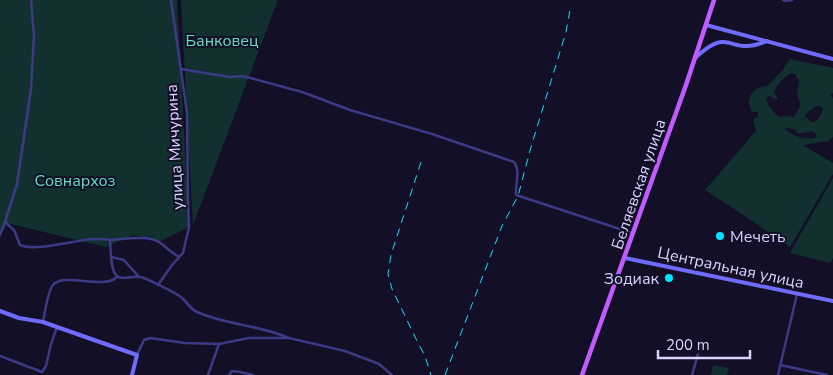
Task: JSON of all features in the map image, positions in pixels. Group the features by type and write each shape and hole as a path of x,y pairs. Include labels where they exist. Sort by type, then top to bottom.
{"main road":[{"name":"Беляевская улица","path":"582,375 634,233 714,0"}],"street":[{"path":"0,235 17,184 31,89 34,36 31,0"},
{"name":"улица Мичурина","path":"158,285 183,253 189,227 187,113 171,0"},
{"path":"783,0 792,0"},
{"path":"706,25 833,58"},
{"path":"695,58 716,43 724,42 749,46 768,41"},
{"path":"182,69 229,77 243,76 302,92 350,110 432,134 514,162 517,164 516,196 634,233"},
{"path":"5,222 14,230 20,245 25,247 66,244 94,239 151,239 159,242 179,257"},
{"path":"110,240 111,257 115,274 118,277"},
{"path":"111,257 124,260 139,277 180,296 195,312 277,333 289,338 345,351 379,364 392,375"},
{"name":"Центральная улица","path":"625,258 833,300"},
{"path":"42,322 53,284 65,280 107,282 118,277 139,277"},
{"path":"778,375 797,293"},
{"path":"0,312 42,322 137,355"},
{"path":"0,356 42,372 46,366 57,327"},
{"path":"132,375 137,355 144,340 150,338 185,343 219,344 249,338 289,338"},
{"path":"208,375 219,344"},
{"path":"692,375 698,354"},
{"path":"780,366 827,375"},
{"path":"229,375 232,371 253,375"}],"green space":[{"name":"Совнархоз","path":"0,0 177,0 189,227 159,242 133,235 106,247 7,223 0,234"},
{"name":"Банковец","path":"181,0 278,0 193,225"},
{"path":"790,59 833,68 833,93 830,95 833,98 833,137 828,141 803,145 833,163 833,174 790,247 705,190 756,131 753,119 758,117 758,112 752,112 750,107 751,94 767,86 782,71","holes":["791,73 795,74 799,81 797,95 800,107 794,117 780,117 771,109 766,98 769,96 777,100 774,92 781,81","816,106 820,106 823,109 815,122 805,118 808,112","788,128 798,133 814,132 816,135 815,138 802,138 785,130"]},
{"path":"833,178 833,258 830,263 790,253"},
{"path":"713,365 729,368 727,375 711,375"}],"railway":[{"path":"445,375 502,226 518,196 566,32 570,10"},
{"path":"421,162 391,255 388,274 392,289 425,356 431,375"}],"place":[{"name":"Мечеть","path":"720,236"},
{"name":"Зодиак","path":"669,278"}]}
